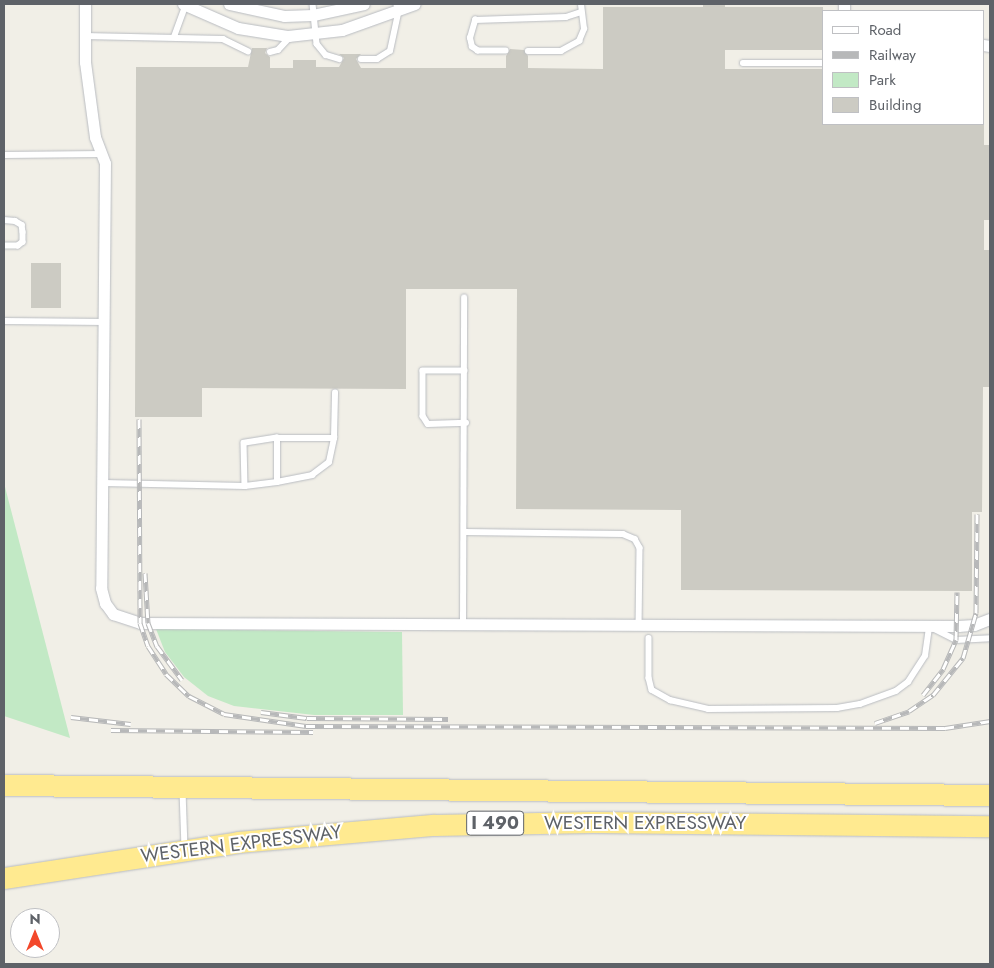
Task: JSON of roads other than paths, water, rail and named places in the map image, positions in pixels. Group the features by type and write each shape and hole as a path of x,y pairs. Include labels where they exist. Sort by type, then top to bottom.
{"highway":[{"name":"WESTERN EXPRESSWAY","path":"4,785 990,795"},
{"name":"WESTERN EXPRESSWAY","path":"4,878 185,849 323,833 504,823 990,826"}],"street":[{"path":"85,4 84,36 95,138 105,163 104,483 101,588 105,603 113,614 140,623 929,626 974,625 990,619"},
{"path":"185,4 238,28 292,36 315,36 359,25 398,7 415,4"},
{"path":"229,4 284,16 313,10 364,4"}],"lane":[{"path":"174,36 185,4"},
{"path":"528,52 561,50 578,41 584,29 581,4"},
{"path":"361,59 377,58 390,51 398,7"},
{"path":"313,10 315,36 326,55 339,58"},
{"path":"506,52 478,50 472,47 470,38 475,20 481,17 566,17 581,12"},
{"path":"84,36 174,36 223,40 248,52"},
{"path":"270,52 278,50 292,36"},
{"path":"743,63 822,63"},
{"path":"4,155 102,154"},
{"path":"4,220 15,221 22,225 23,232 23,242 18,246 4,246"},
{"path":"463,624 466,423 464,298"},
{"path":"4,321 105,322"},
{"path":"465,371 423,371 423,416 428,424 466,423"},
{"path":"104,483 245,486 312,475 329,462 334,438 335,393"},
{"path":"245,486 244,443 277,438 334,438"},
{"path":"277,438 277,482"},
{"path":"465,532 623,534 635,539 640,548 639,625"},
{"path":"649,638 648,678 652,690 670,700 708,709 837,708 880,698 908,682 925,656 929,626 956,640 990,638"},
{"path":"183,787 185,849"}],"railway":[{"path":"139,419 140,623 148,646 166,674 189,696 224,714 306,726 945,728 990,721"},
{"path":"875,723 909,711 933,695 963,658 976,613 977,514"},
{"path":"145,573 148,623 157,646 182,680"},
{"path":"923,695 943,669 956,640 957,592"},
{"path":"261,712 307,718 448,719"},
{"path":"71,717 131,724"},
{"path":"111,730 313,732"}]}
